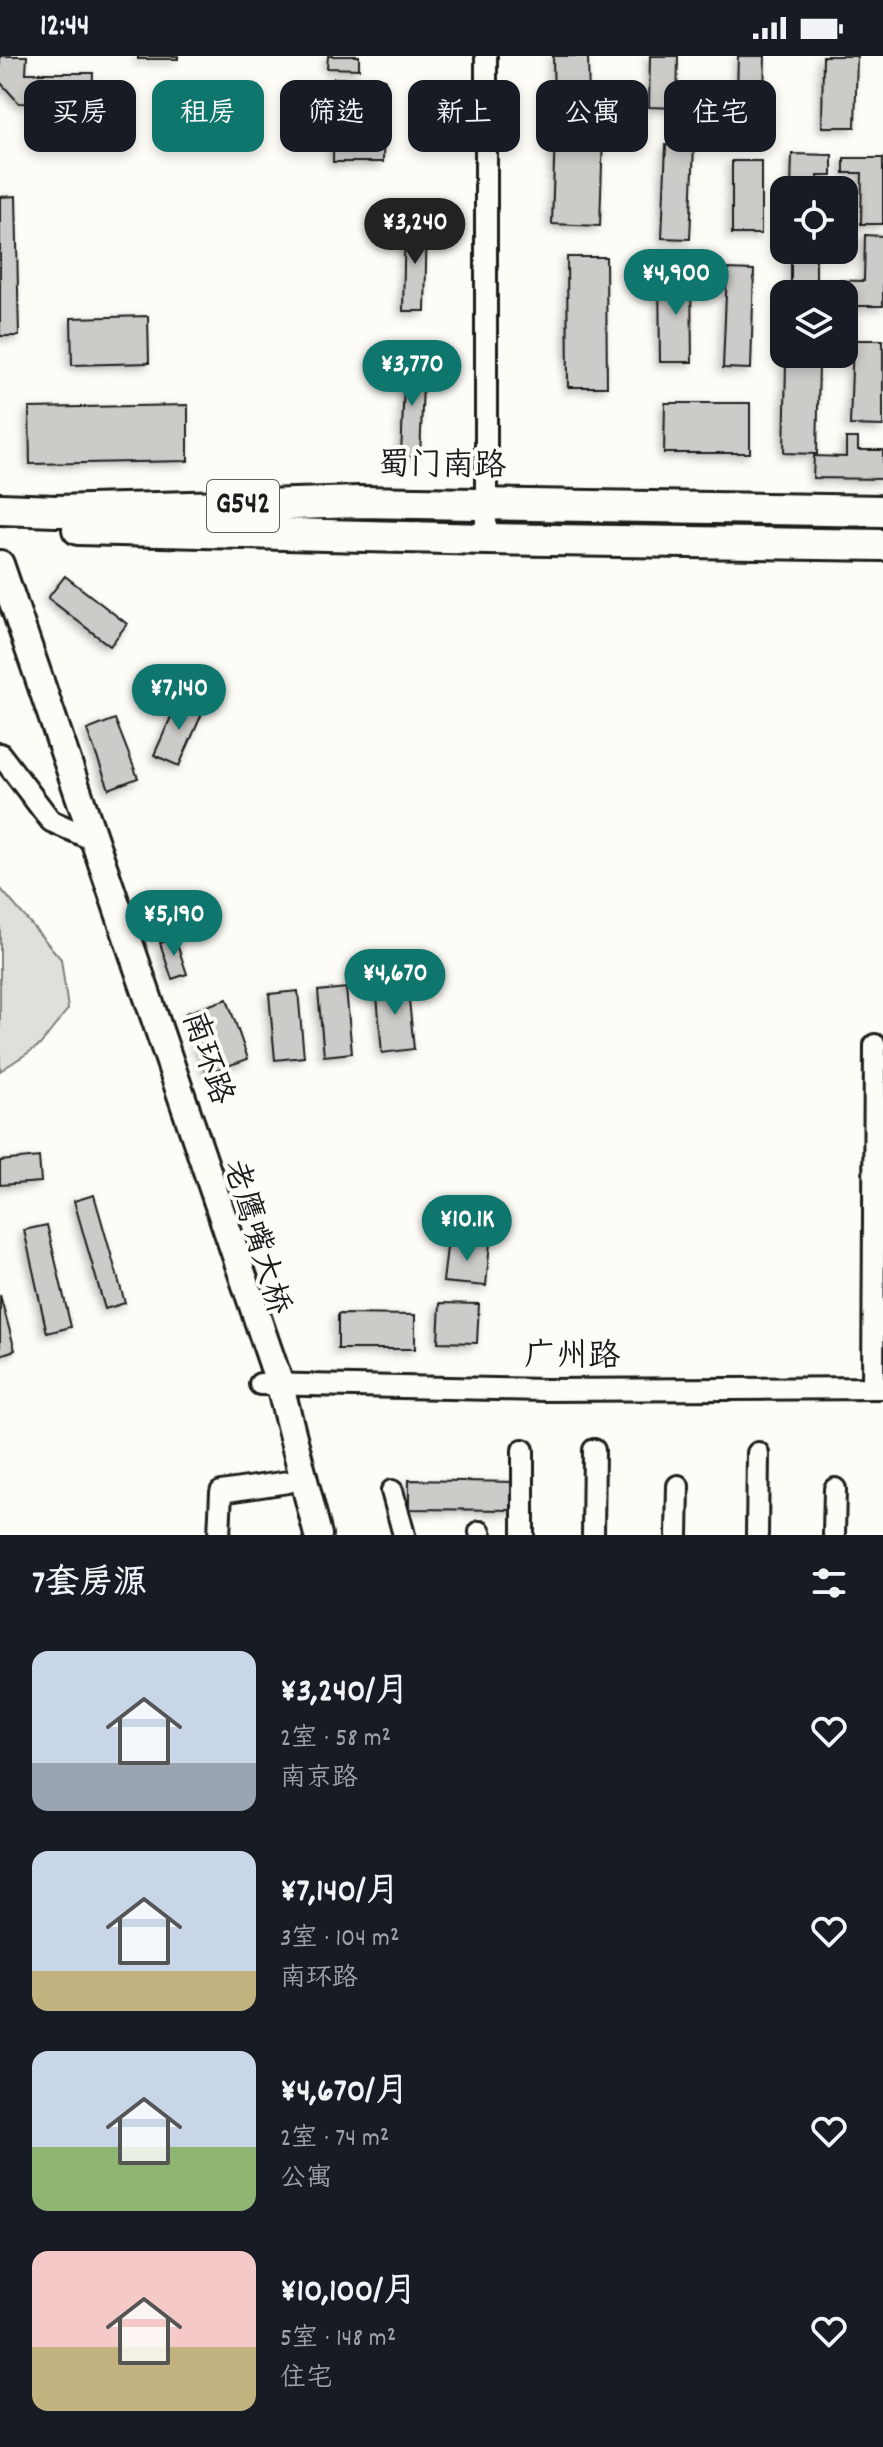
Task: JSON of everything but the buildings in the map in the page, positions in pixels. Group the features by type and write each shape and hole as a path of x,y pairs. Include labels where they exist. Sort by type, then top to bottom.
{"highway":[{"name":"蜀门南路","path":"0,509 56,511 359,502 883,511"},
{"name":"G542","path":"0,530 883,545"}],"main road":[{"name":"南环路","path":"0,564 318,1535"},
{"path":"0,602 88,837"},
{"path":"270,1383 288,1482 302,1535"}],"street":[{"path":"486,56 486,539"},
{"path":"0,754 51,821 88,837"},
{"path":"875,1045 878,1388"},
{"name":"广州路","path":"270,1383 545,1390 878,1388"},
{"path":"523,1450 523,1535"},
{"path":"593,1535 594,1450"},
{"path":"757,1535 758,1453"},
{"path":"219,1535 221,1492 288,1482"},
{"path":"677,1535 678,1486"},
{"path":"834,1535 835,1489"},
{"path":"392,1491 404,1535"}],"shaded area":[{"path":"0,888 61,959 68,1009 40,1045 0,1071"}]}
